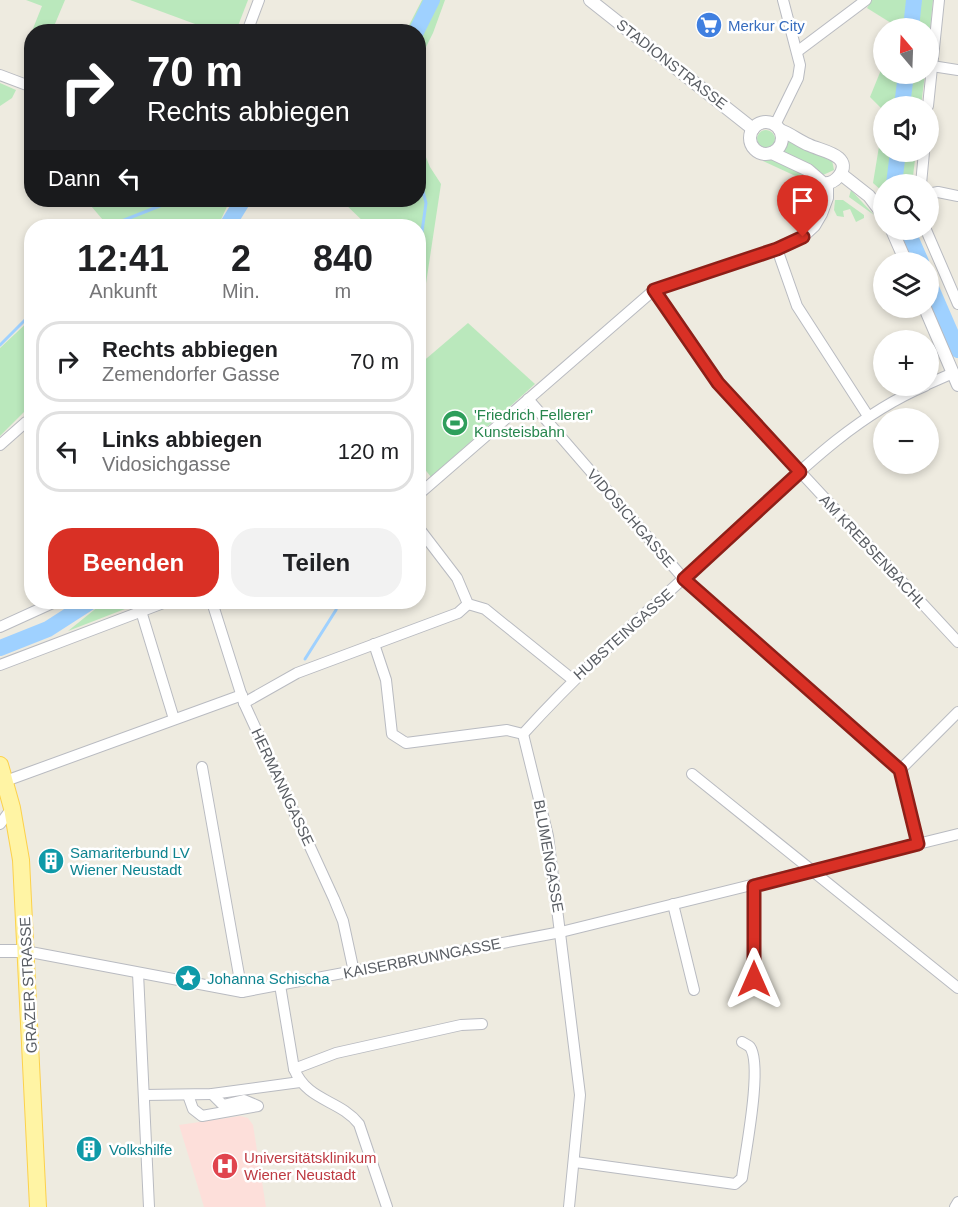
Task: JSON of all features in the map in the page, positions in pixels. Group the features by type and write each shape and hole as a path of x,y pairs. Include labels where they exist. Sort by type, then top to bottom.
{"main road":[{"name":"GRAZER STRASSE","path":"2,776 12,808 21,861 38,1207"}],"street":[{"path":"251,24 259,0"},
{"name":"STADIONSTRASSE","path":"591,0 753,129"},
{"path":"772,153 781,143 778,128 798,78 800,65 798,51 783,10 783,0"},
{"path":"798,51 866,0"},
{"path":"937,18 939,0"},
{"path":"939,67 958,70"},
{"path":"0,75 24,84"},
{"path":"763,123 778,128 813,147 828,150 837,155 842,164 841,174 828,184 823,183 799,165 772,153 766,154 755,149 751,140 753,129 763,123"},
{"path":"841,174 873,201"},
{"path":"426,488 654,290 777,249 803,237 815,226 828,198 828,184"},
{"path":"939,192 958,196"},
{"path":"930,240 958,304"},
{"path":"777,249 797,306 868,416"},
{"name":"AM KREBSENBACHL","path":"654,290 718,383 958,642"},
{"path":"929,318 956,379"},
{"name":"HUBSTEINGASSE","path":"939,383 956,379"},
{"name":"HUBSTEINGASSE","path":"523,734 572,679 800,472 868,416 906,396"},
{"name":"VIDOSICHGASSE","path":"528,399 684,579 900,770"},
{"path":"0,445 24,427"},
{"path":"426,537 457,578 468,604"},
{"path":"2,776 174,719 243,699 297,673 458,613 468,604"},
{"path":"468,604 485,609 572,679"},
{"path":"0,627 40,609"},
{"path":"0,665 147,609"},
{"name":"HERMANNGASSE","path":"214,609 243,699 343,921 354,972"},
{"path":"141,611 174,719"},
{"path":"374,644 386,680 392,734 406,743 507,730 523,734"},
{"path":"918,844 900,770 958,712"},
{"name":"BLUMENGASSE","path":"523,734 548,836 580,1095 569,1207"},
{"path":"202,767 242,992"},
{"path":"692,774 958,988"},
{"path":"0,824 12,808"},
{"name":"KAISERBRUNNGASSE","path":"0,951 25,951 242,992 561,932 958,834"},
{"path":"754,886 754,979"},
{"path":"672,904 694,990"},
{"path":"138,973 149,1207"},
{"path":"280,985 294,1069 300,1082 314,1094 351,1114 359,1124 387,1207"},
{"path":"294,1069 336,1053 461,1024 482,1024"},
{"path":"575,1162 735,1184 742,1178 752,1112 755,1064 750,1047 742,1042"},
{"path":"144,1095 212,1094 300,1082"},
{"path":"188,1095 193,1109 202,1116 258,1106 244,1100 222,1105 212,1094"},
{"path":"955,1207 958,1202"}],"shaded area":[{"name":"Universitätsklinikum Wiener Neustadt","path":"240,1116 248,1118 253,1125 266,1207 204,1207 179,1125"}],"green space":[{"path":"26,0 65,0 55,24 35,24 42,6"},
{"path":"130,0 248,0 239,24 195,24"},
{"path":"422,0 445,0 426,47 426,24 410,24"},
{"path":"872,0 908,0 906,18 883,18 867,8"},
{"path":"920,0 933,0 931,18 918,18"},
{"path":"0,83 16,90 12,98 0,106"},
{"path":"875,84 899,84 897,96 873,96 873,100 870,97"},
{"path":"911,84 924,84 922,96 910,96"},
{"path":"766,130 772,133 775,139 772,145 766,148 760,145 757,139 760,133"},
{"path":"785,136 810,152 832,160 834,170 823,175 806,162 781,152"},
{"path":"426,157 441,184 426,284 426,219 361,219 348,207 426,207"},
{"path":"772,159 796,166 815,185 763,161"},
{"path":"876,162 891,162 890,174 874,174"},
{"path":"903,162 915,162 913,174 901,174"},
{"path":"851,190 873,214 849,197"},
{"path":"835,200 843,200 864,215 864,218 856,222 850,209 843,211 844,217 837,216 834,210"},
{"path":"92,207 227,207 221,219 102,219"},
{"name":"'Friedrich Fellerer' Kunsteisbahn","path":"468,323 535,384 431,477 426,471 426,359"},
{"path":"24,326 24,412 0,436 0,348"},
{"path":"95,609 125,609 68,631"}],"waterway":[{"path":"420,24 432,0"},
{"path":"912,18 914,0"},
{"path":"903,96 905,84"},
{"path":"895,174 897,162"},
{"path":"127,219 157,207"},
{"path":"231,219 239,207"},
{"path":"424,219 425,207"},
{"path":"911,240 917,252"},
{"path":"939,306 958,350"},
{"path":"0,345 24,321"},
{"path":"0,648 48,629 79,609"},
{"path":"305,659 336,609"}],"place":[{"name":"Merkur City","path":"709,25"},
{"name":"'Friedrich Fellerer' Kunsteisbahn","path":"455,423"},
{"name":"Samariterbund LV Wiener Neustadt","path":"51,861"},
{"name":"Johanna Schischa","path":"188,978"},
{"name":"Volkshilfe","path":"89,1149"},
{"name":"Universitätsklinikum Wiener Neustadt","path":"225,1166"}],"route":[{"path":"754,979 754,886 918,844 900,770 684,579 800,472 718,383 654,290 777,249 803,237"}]}
